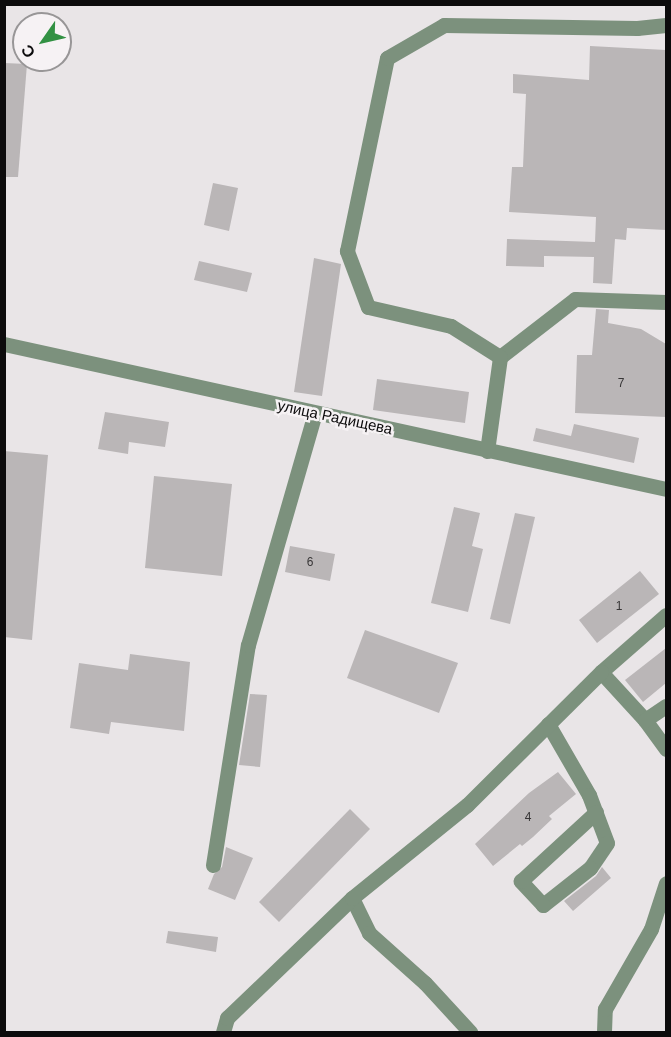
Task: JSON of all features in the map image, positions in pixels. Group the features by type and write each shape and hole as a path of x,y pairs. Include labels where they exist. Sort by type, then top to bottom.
{"street":[{"path":"500,357 451,326 368,308 347,251 387,58 444,25 637,28 666,25"},
{"path":"487,451 500,357 575,299 666,302"},
{"name":"улица Радищева","path":"4,344 666,489"},
{"path":"213,865 248,645 315,413"},
{"path":"223,1032 227,1018 352,898 467,805 601,672 666,615"},
{"path":"601,672 645,720 666,749"},
{"path":"645,720 666,706"},
{"path":"548,724 589,795 596,812 608,843 590,868 543,905 521,881 596,812"},
{"path":"600,1030 605,1009 651,928 666,883"},
{"path":"352,898 369,933 425,983 468,1032"}],"building":[{"path":"590,46 666,50 666,230 627,228 626,240 615,239 612,284 593,283 594,257 544,256 544,267 506,266 507,239 595,242 596,217 509,212 512,167 523,167 526,94 513,93 513,74 589,80"},
{"path":"4,63 12,63 12,72 26,72 18,177 4,177"},
{"path":"213,183 238,188 229,231 204,225"},
{"path":"314,258 341,264 322,396 294,392"},
{"path":"199,261 252,273 247,292 194,280"},
{"path":"596,309 609,310 608,323 641,329 666,344 666,417 575,413 577,355 592,355"},
{"path":"377,379 469,392 465,423 373,410"},
{"path":"105,412 169,422 165,447 129,442 128,454 98,449"},
{"path":"574,424 639,438 634,463 533,441 536,428 571,436"},
{"path":"4,451 48,455 32,640 4,637"},
{"path":"154,476 232,484 222,576 145,568"},
{"path":"454,507 480,513 472,546 483,549 468,612 431,603"},
{"path":"515,513 535,517 510,624 490,619"},
{"path":"290,546 335,554 330,581 285,572"},
{"path":"640,571 659,594 597,643 579,620"},
{"path":"365,630 458,663 439,713 347,678"},
{"path":"666,648 666,683 643,702 625,680"},
{"path":"130,654 190,662 184,731 111,722 109,734 70,728 79,663 128,670"},
{"path":"250,694 267,695 260,767 239,765"},
{"path":"558,772 576,794 549,816 552,819 533,837 522,846 520,844 493,866 475,844 529,793"},
{"path":"350,809 370,829 279,922 259,902"},
{"path":"226,847 253,858 235,900 208,889 214,874 222,867"},
{"path":"602,867 611,878 573,911 564,901 596,876"},
{"path":"168,931 218,937 216,952 166,943"}]}
